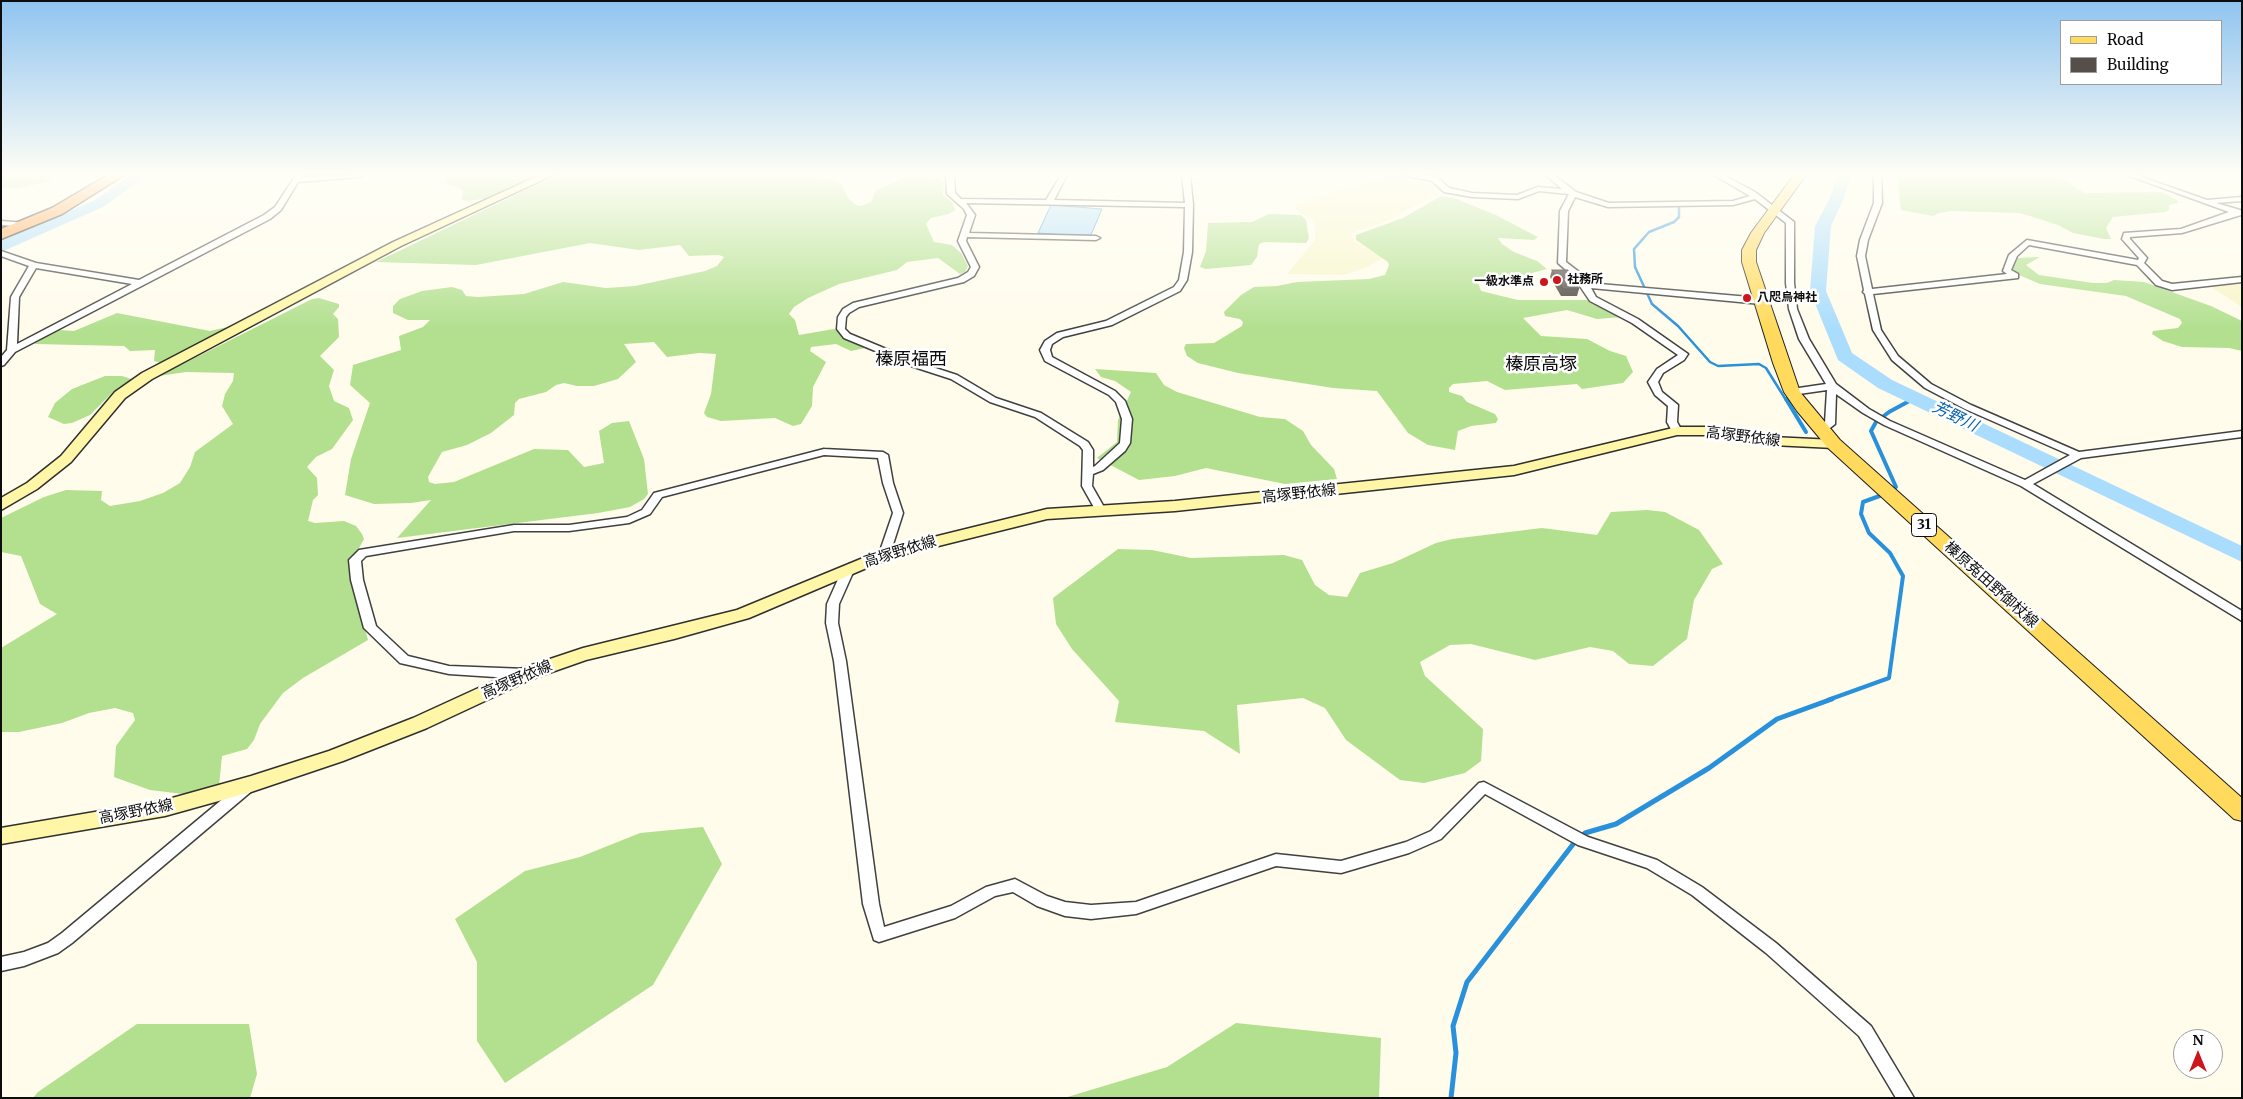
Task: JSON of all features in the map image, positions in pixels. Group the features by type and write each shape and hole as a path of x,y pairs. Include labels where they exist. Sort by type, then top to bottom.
{"highway":[{"path":"1,235 23,226"}],"main road":[{"name":"榛原菟田野御杖線","path":"1763,226 1749,250 1749,262 1792,392 1820,430 2242,812"},
{"name":"高塚野依線","path":"1,836 165,808 251,784 336,756 420,723 526,674 583,654 674,633 743,614 885,554 1047,514 1100,509 1175,506 1514,470 1633,440 1677,432 1708,430 1772,441 1834,444"}],"street":[{"path":"1,363 12,350 249,226"},
{"path":"1,505 32,486 66,459 120,395 147,376 397,244 436,226"},
{"path":"967,226 962,236 962,241 975,267 972,274 961,280 856,305 846,311 842,317 841,330 847,336 917,366 954,377 993,400 1038,415 1058,426 1084,444 1088,450 1087,486 1100,509"},
{"path":"1087,472 1099,468 1121,449 1125,443 1127,418 1120,401 1112,393 1048,359 1045,350 1048,343 1060,335 1109,323 1177,289 1183,280 1188,252 1189,226"},
{"path":"1563,226 1562,263 1576,274 1593,298 1635,321 1683,354 1681,358 1660,371 1653,382 1658,393 1673,405 1672,422 1677,432"},
{"path":"1790,226 1790,282 1793,309 1804,339 1832,386 1888,423 2027,483 2242,617"},
{"path":"1869,226 1861,256 1867,292 1877,330 1895,358 1928,386 1968,407 2076,456"},
{"path":"2140,263 2143,258 2126,239 2127,235 2182,231 2198,226"},
{"path":"962,236 1096,238"},
{"path":"1867,292 2015,276 2007,271 2012,255 2027,242 2140,263 2159,283 2172,287 2242,279"},
{"path":"1,253 34,265 139,283"},
{"path":"12,350 15,297 34,265"},
{"path":"1585,285 1761,301"},
{"path":"1792,392 1832,386"},
{"path":"1820,430 1830,424 1832,386"},
{"path":"2027,483 2076,456 2242,434"},
{"path":"526,674 449,670 404,660 370,628 357,580 355,560 363,553 514,528 569,528 629,520 646,512 658,495 824,452 883,454 888,483 898,513 885,554"},
{"path":"849,568 833,604 832,623 840,660 871,904 879,935 911,927 955,911 992,891 1015,886 1042,901 1065,909 1091,912 1136,908 1276,860 1341,867 1409,847 1436,835 1484,787 1583,841 1652,864 1697,891 1771,948 1865,1031 1906,1098"},
{"path":"1,964 24,959 53,948 67,938 251,784"}],"shaded area":[{"path":"1315,226 1372,226 1351,233 1355,242 1383,258 1365,268 1343,275 1287,274 1315,240"},
{"path":"2242,280 2242,307 2206,284"}],"green space":[{"path":"450,226 927,226 934,242 952,245 961,253 968,266 965,272 960,274 938,258 907,262 897,270 839,284 808,298 794,307 789,314 795,320 799,335 834,329 865,348 851,351 836,344 811,347 810,351 826,362 813,387 812,406 801,424 793,426 775,418 721,421 707,417 704,413 711,394 716,354 699,353 667,357 654,342 624,344 636,362 618,379 594,386 577,386 564,383 556,385 546,392 519,399 515,403 514,415 491,433 467,445 442,452 428,477 429,482 435,484 454,482 534,449 568,450 584,467 604,463 599,431 612,423 629,421 644,459 648,494 644,499 630,507 598,513 397,538 431,500 411,503 374,504 345,495 351,459 370,403 350,385 353,365 401,350 399,336 423,327 430,320 408,320 393,313 393,306 400,299 422,291 452,287 462,290 466,296 478,297 524,294 563,282 606,288 635,286 705,271 717,266 724,257 719,255 689,256 680,245 639,250 590,243 476,265 376,262"},
{"path":"1208,226 1307,226 1309,238 1306,243 1264,242 1259,244 1257,257 1251,265 1206,269 1200,267 1206,251"},
{"path":"1380,226 1518,226 1538,237 1534,240 1498,238 1502,244 1514,252 1537,261 1547,269 1532,273 1533,275 1476,277 1481,291 1518,300 1593,300 1622,317 1597,319 1567,310 1523,318 1541,336 1587,339 1610,351 1626,356 1633,372 1623,383 1582,389 1577,384 1505,390 1487,381 1453,384 1449,388 1449,392 1462,396 1467,402 1495,414 1498,419 1496,423 1471,426 1458,431 1455,450 1428,445 1408,433 1377,391 1333,388 1238,373 1198,363 1187,356 1184,348 1186,344 1214,343 1242,326 1243,322 1240,319 1225,316 1224,312 1241,295 1254,287 1277,286 1297,282 1369,279 1385,275 1389,265 1388,262 1356,240 1356,235"},
{"path":"2060,226 2107,226 2106,228 2111,239 2104,239 2073,233"},
{"path":"2040,257 2026,265 2039,275 2093,283 2107,283 2114,280 2144,282 2211,306 2242,321 2242,351 2229,348 2182,347 2163,341 2152,334 2153,331 2178,328 2182,323 2180,319 2126,296 2040,284 2012,272 2011,263 2015,258"},
{"path":"319,298 339,304 339,307 333,314 338,319 339,337 320,356 334,370 329,386 334,401 349,408 353,420 332,449 316,457 307,467 317,478 318,495 313,500 308,521 315,523 344,521 356,526 362,534 364,539 354,557 353,586 368,640 303,678 283,693 260,724 254,740 247,749 222,756 219,786 183,794 150,790 114,777 116,746 135,720 133,713 115,708 89,713 62,723 19,732 1,732 1,648 57,614 40,604 21,556 1,552 1,518 44,497 66,490 102,491 101,500 110,506 140,501 163,493 180,483 190,467 195,452 233,424 222,406 225,394 233,381 234,373 186,372 159,376 312,299"},
{"path":"117,313 210,331 232,326 165,364 154,361 155,350 130,351 124,346 35,344 36,341 59,330 74,331"},
{"path":"1095,369 1156,373 1164,385 1177,392 1260,417 1285,419 1303,431 1311,445 1334,469 1337,479 1285,484 1206,468 1175,476 1139,480 1097,458 1117,442 1118,420 1131,392 1115,381 1101,377"},
{"path":"105,376 122,376 134,380 113,392 90,415 72,423 64,424 48,417 55,403 72,389"},
{"path":"1647,510 1665,512 1699,530 1723,564 1712,569 1694,600 1687,639 1653,666 1629,664 1613,651 1590,647 1535,660 1471,644 1450,645 1420,662 1425,676 1483,729 1481,761 1465,773 1424,783 1400,780 1346,740 1325,708 1303,698 1237,705 1240,754 1204,731 1115,722 1119,701 1072,649 1056,624 1053,598 1118,549 1152,550 1191,558 1284,555 1302,560 1315,585 1329,595 1347,597 1360,573 1393,563 1436,543 1452,539 1542,528 1597,535 1611,512"},
{"path":"703,827 722,864 653,985 505,1083 477,1041 477,962 455,919 525,871 580,857 640,833"},
{"path":"1236,1023 1381,1038 1379,1098 1064,1098 1167,1067"},
{"path":"137,1024 249,1024 257,1074 250,1098 33,1098 38,1092"}],"water":[{"path":"1041,226 1095,226 1090,237 1038,233"}],"building":[{"path":"1552,270 1568,270 1579,289 1563,289"}],"waterway":[{"path":"1,247 48,226"},
{"path":"1663,226 1649,232 1634,249 1635,267 1652,304 1678,326 1710,362 1718,366 1759,364 1766,368 1786,400"},
{"name":"芳野川","path":"1823,226 1818,291 1844,356 1885,384 2242,555"},
{"name":"芳野川","path":"1910,400 1915,398"},
{"path":"1786,399 1806,432"},
{"path":"1891,491 1896,487 1871,431 1876,422 1889,412 1913,399"},
{"path":"1828,700 1889,678 1903,576 1890,553 1869,533 1861,514 1863,502 1885,494"},
{"path":"1451,1098 1456,1053 1453,1026 1467,982 1574,843 1585,833 1616,824 1709,768 1777,719 1832,699"}],"place":[{"name":"社務所","path":"1557,280"},
{"name":"一級水準点","path":"1544,282"},
{"name":"八咫烏神社","path":"1747,298"}],"district":[{"name":"榛原福西","path":"911,360"},
{"name":"榛原高塚","path":"1541,365"}]}
